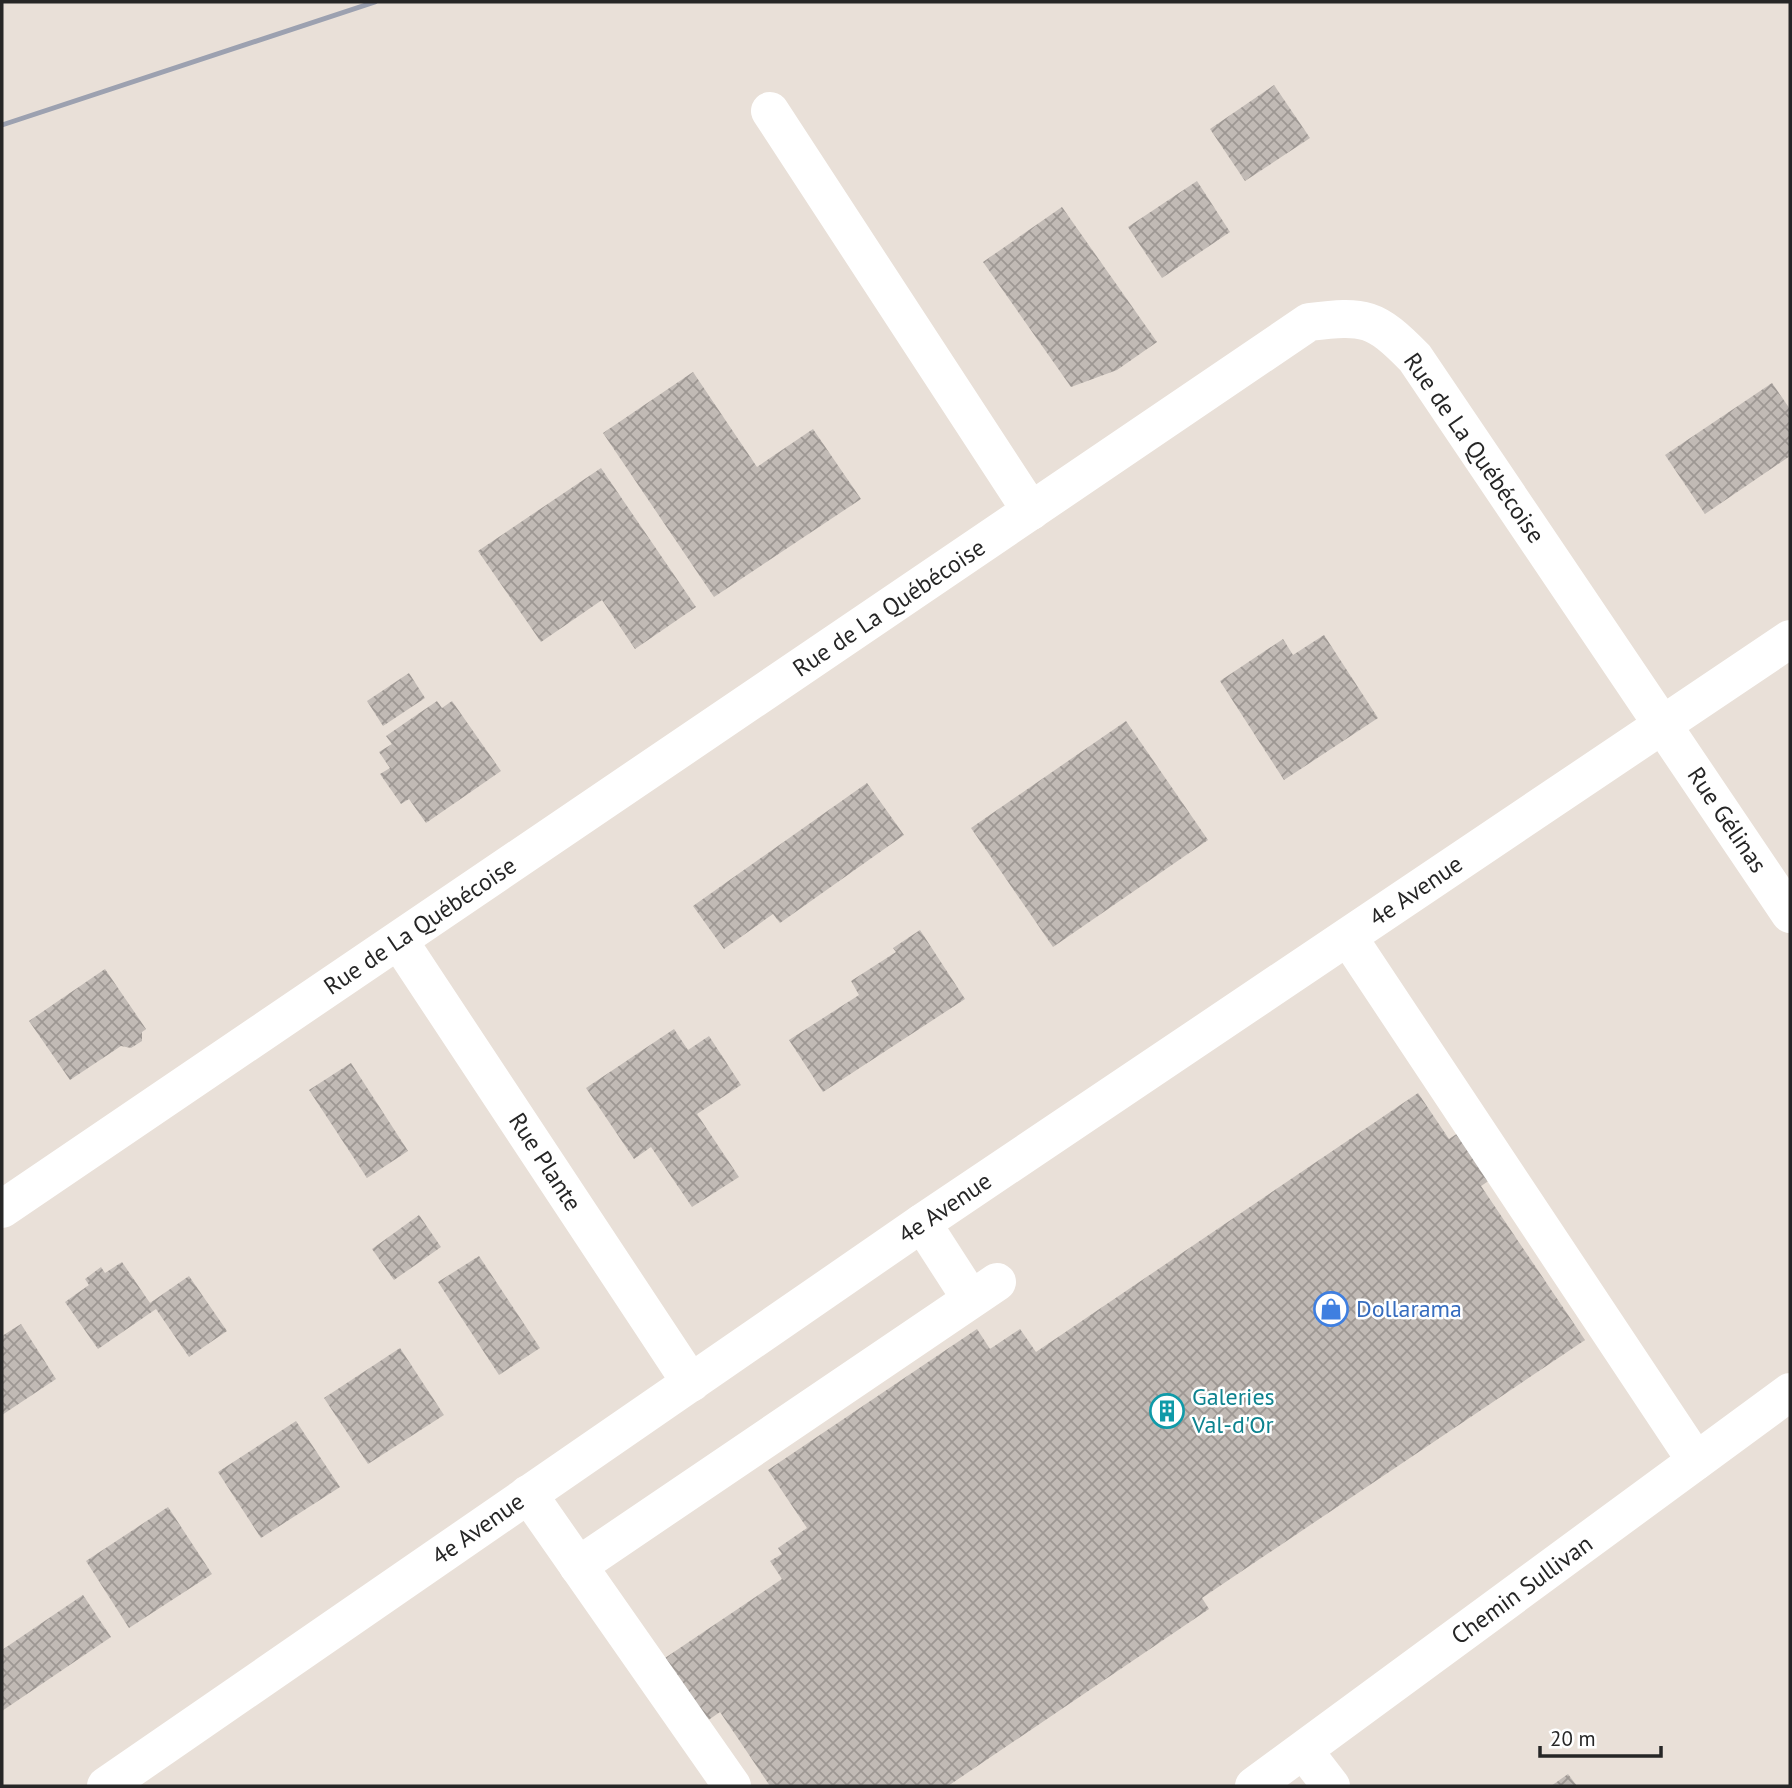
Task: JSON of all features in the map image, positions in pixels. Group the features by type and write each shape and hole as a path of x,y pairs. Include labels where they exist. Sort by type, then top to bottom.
{"street":[{"path":"770,111 1031,511"},
{"name":"Rue de La Québécoise","path":"2,1209 1309,322 1351,317 1363,321 1387,330 1415,358 1663,726"},
{"name":"4e Avenue","path":"106,1786 922,1223 1790,639"},
{"name":"Rue Gélinas","path":"1663,726 1790,914"},
{"path":"1348,937 1696,1461"},
{"name":"Rue Plante","path":"399,941 691,1383"},
{"path":"578,1566 984,1291 922,1223"},
{"name":"Chemin Sullivan","path":"1254,1786 1790,1392"},
{"path":"528,1494 732,1786"},
{"path":"1304,1751 1331,1786"}],"building":[{"path":"1274,85 1310,138 1245,181 1210,129"},
{"path":"1197,181 1230,232 1162,278 1128,227"},
{"path":"1062,207 1157,342 1117,370 1071,387 983,262"},
{"path":"693,372 757,467 813,429 861,499 714,597 603,433"},
{"path":"1772,383 1790,409 1790,456 1705,514 1665,455"},
{"path":"601,468 696,607 635,649 602,600 541,642 478,551"},
{"path":"1324,635 1378,718 1284,780 1220,681 1283,639 1293,655"},
{"path":"409,673 425,698 383,726 367,701"},
{"path":"437,701 442,708 452,701 501,771 426,823 409,799 401,804 380,774 390,768 379,752 392,744 386,736"},
{"path":"1126,721 1208,840 1053,947 971,828"},
{"path":"867,783 904,835 780,923 773,914 724,949 693,906"},
{"path":"920,930 965,999 823,1092 789,1040 859,995 851,981 896,952 893,948"},
{"path":"105,969 146,1029 142,1032 142,1041 131,1048 121,1046 70,1080 29,1021"},
{"path":"674,1029 688,1050 709,1036 741,1085 697,1114 739,1177 692,1207 651,1147 634,1159 586,1088"},
{"path":"351,1063 408,1151 367,1178 309,1090"},
{"name":"Galeries Val-d'Or","path":"1418,1093 1449,1139 1458,1133 1490,1180 1481,1186 1585,1340 1202,1598 1209,1609 948,1786 770,1786 720,1712 707,1721 665,1658 782,1579 770,1561 782,1554 778,1548 807,1528 768,1470 977,1329 990,1349 1020,1329 1036,1352"},
{"path":"419,1215 441,1247 394,1280 372,1249"},
{"path":"479,1256 540,1348 499,1375 438,1282"},
{"path":"122,1262 150,1303 189,1276 227,1331 189,1357 156,1309 98,1349 65,1302 89,1285 85,1279 101,1267 105,1273"},
{"path":"21,1324 56,1379 2,1415 2,1336"},
{"path":"400,1348 444,1415 368,1464 324,1398"},
{"path":"296,1421 340,1487 261,1538 218,1472"},
{"path":"168,1507 212,1574 129,1628 86,1561"},
{"path":"83,1595 111,1637 2,1711 2,1650"},
{"path":"1568,1774 1577,1786 1551,1786"}],"railway":[{"path":"2,125 375,2"}],"place":[{"name":"Dollarama","path":"1331,1309"},
{"name":"Galeries Val-d'Or","path":"1167,1411"}]}
